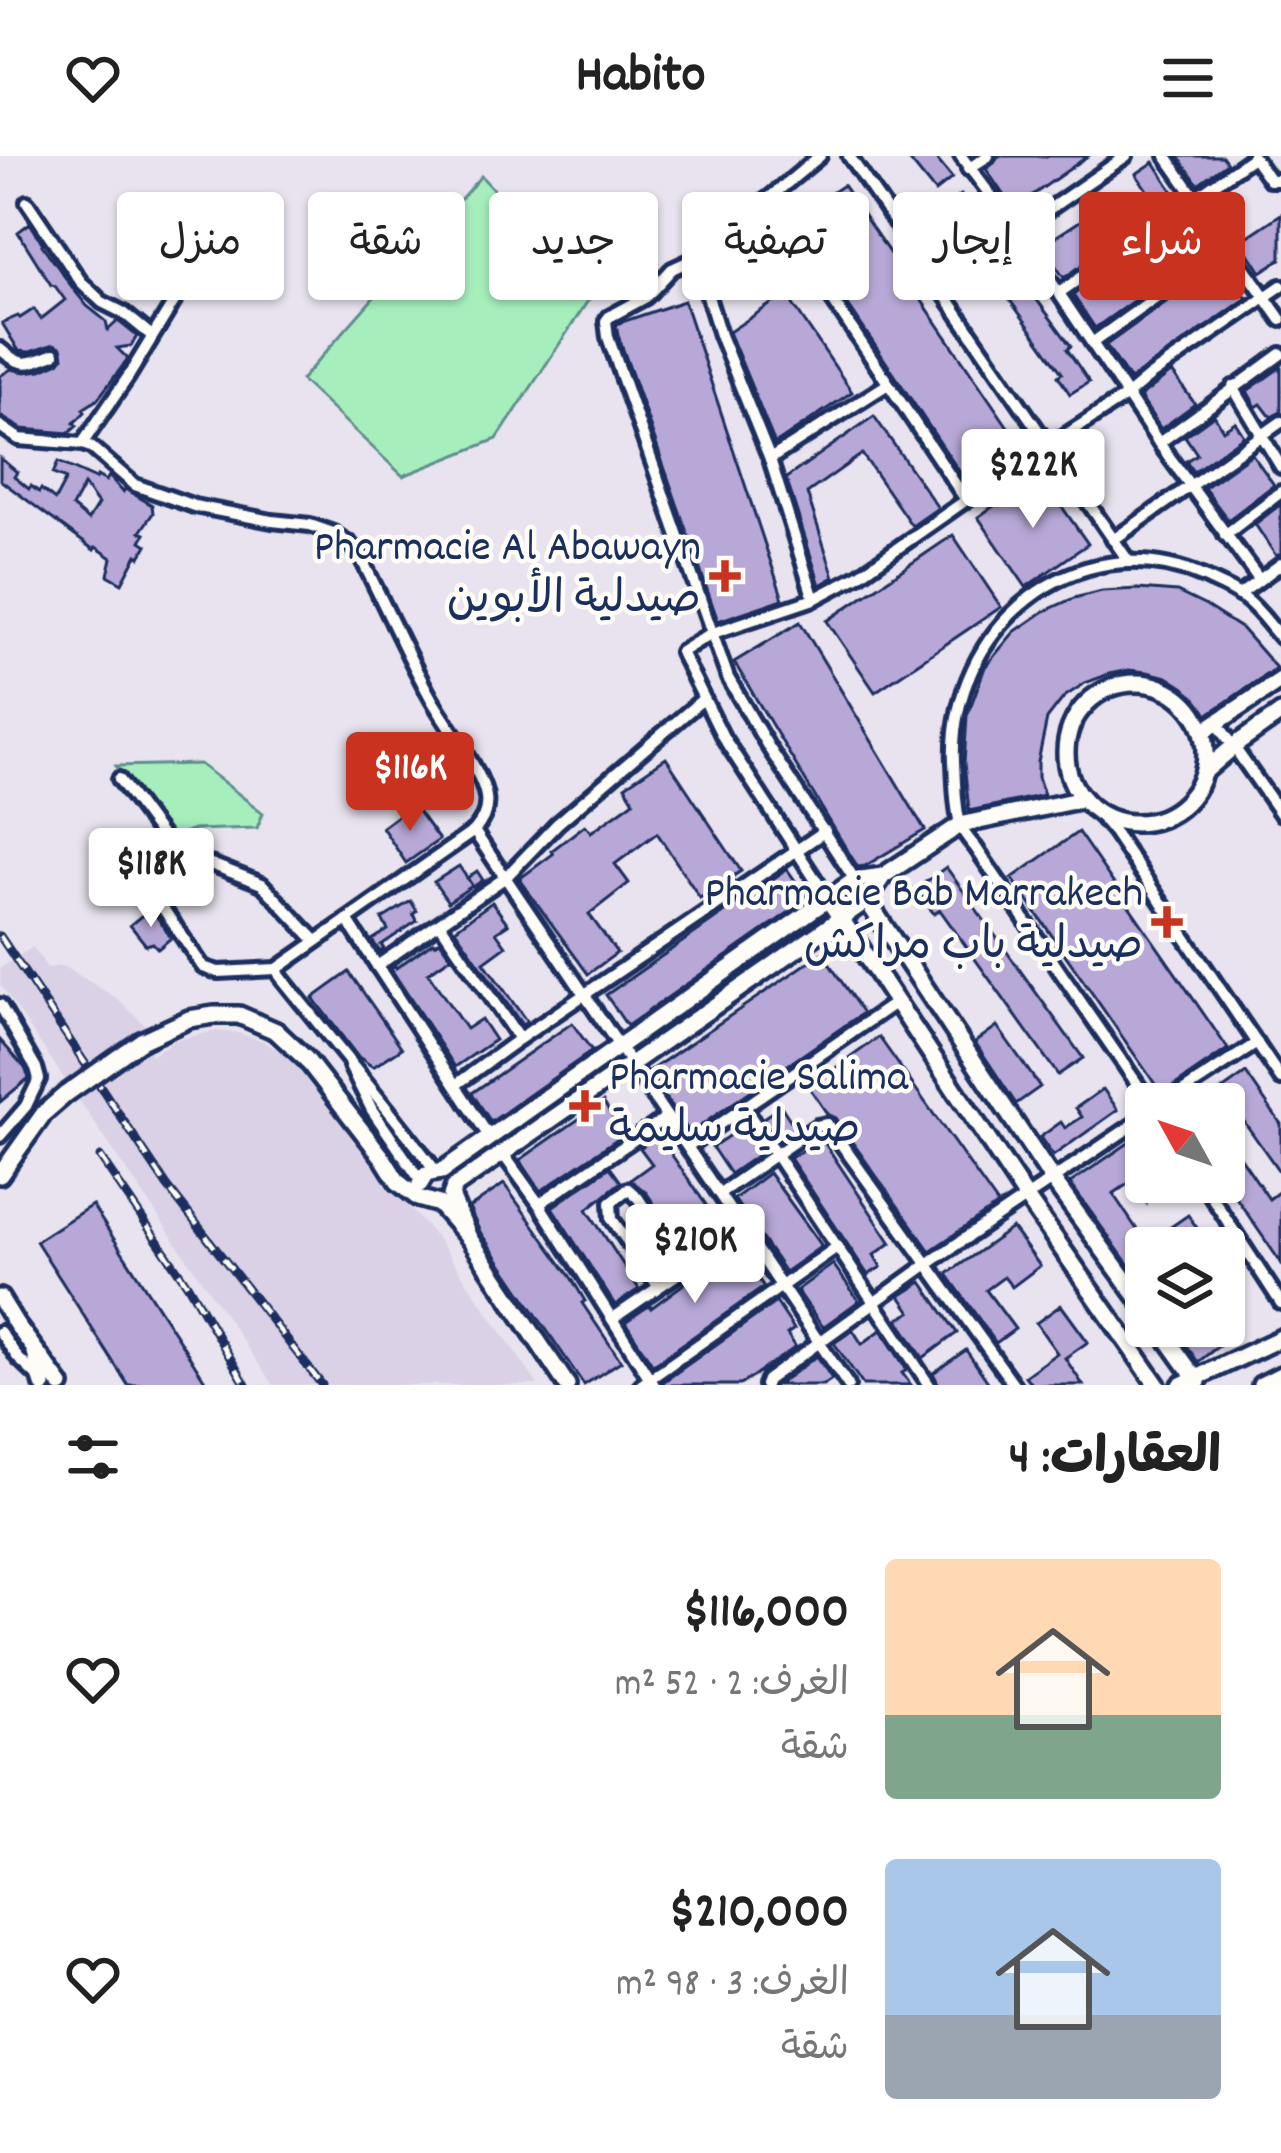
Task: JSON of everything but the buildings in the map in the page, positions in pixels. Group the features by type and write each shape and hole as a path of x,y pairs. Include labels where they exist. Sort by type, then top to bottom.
{"street":[{"path":"776,192 820,156"},
{"path":"849,156 893,221"},
{"path":"961,156 986,192"},
{"path":"968,169 988,156"},
{"path":"1055,206 1126,156"},
{"path":"1166,156 1190,192"},
{"path":"1203,192 1253,157 1270,180 1281,180"},
{"path":"27,202 82,282 102,302 152,336"},
{"path":"682,264 646,297 606,321 728,678 867,900 1125,1281"},
{"path":"1245,270 1281,320"},
{"path":"1059,293 1079,279"},
{"path":"1157,1385 1026,1197 741,767 681,652 710,634 814,599 859,575 1281,286"},
{"path":"1055,287 1126,396 1258,578"},
{"path":"82,444 175,300"},
{"path":"709,300 770,459 814,599"},
{"path":"832,300 966,500"},
{"path":"947,300 1129,562"},
{"path":"1092,343 1152,300"},
{"path":"0,349 15,362 28,364 54,354"},
{"path":"1159,442 1281,354"},
{"path":"770,459 888,384"},
{"path":"1233,387 1281,467"},
{"path":"1113,540 1281,422"},
{"path":"0,426 20,439 82,444 135,485 194,506 310,525 350,544 461,744 483,787 486,806 474,831 277,969 218,972 203,967 158,901 168,845 118,779"},
{"path":"1225,535 1281,492"},
{"path":"1137,1083 960,825 954,767 962,695 981,651 1004,619 1046,587 1096,567 1129,562 1181,568 1239,595 1281,638"},
{"path":"1239,595 1281,564"},
{"path":"883,877 855,880 430,1177 421,1194 443,1197 842,918 867,900 883,877 960,825 1089,804 1119,821 1167,818 1195,790 1210,727 1281,680"},
{"path":"1281,814 1234,746 1166,690 1136,682 1106,689 1082,707 1067,735 1066,766 1071,781 1113,831 1281,1079"},
{"path":"376,966 506,877 598,787 703,699"},
{"path":"1202,774 1281,713"},
{"path":"474,831 848,1385"},
{"path":"457,1084 825,831"},
{"path":"198,860 262,884 315,940"},
{"path":"347,920 490,1138"},
{"path":"440,924 519,1039"},
{"path":"277,969 369,1083 430,1177"},
{"path":"688,1146 896,1003"},
{"path":"0,1005 39,1079 26,1106 0,1136"},
{"path":"0,1175 44,1113 142,1041 189,1018 239,1015 266,1025 306,1059 406,1191 443,1197 567,1385"},
{"path":"1196,1083 1257,1043"},
{"path":"744,1107 929,1385"},
{"path":"538,1204 667,1117"},
{"path":"720,1193 817,1126 827,1124 1013,1385"},
{"path":"765,1385 929,1263 1125,1130"},
{"path":"503,1154 612,1319 648,1383 837,1247"},
{"path":"383,1158 430,1177 452,1178 443,1197"},
{"path":"658,1286 613,1219 611,1202 628,1190 685,1268"},
{"path":"1216,1203 1281,1303"},
{"path":"612,1319 745,1228"},
{"path":"0,1298 61,1385"},
{"path":"0,1332 44,1384"},
{"path":"1171,1347 1192,1383 1281,1338"},
{"path":"34,1349 44,1384"},
{"path":"1261,1385 1281,1376"}],"shaded area":[{"path":"33,947 47,968 67,968 118,999 147,1027 137,1034 152,1055 175,1040 216,1031 263,1041 286,1055 322,1092 437,1238 538,1385 273,1385 0,984 0,968"}],"green space":[{"path":"481,176 496,192 489,192 489,300 588,300 497,439 403,476 301,380 372,300 465,300 465,194"},
{"path":"200,764 263,813 257,828 193,830 174,837 116,766"}],"railway":[{"path":"0,936 167,1186 322,1385"},
{"path":"100,1157 187,1284 246,1385"}],"place":[{"name":"Pharmacie Al Abawayn صيدلية الأبوين","path":"725,576"},
{"name":"Pharmacie Bab Marrakech صيدلية باب مراكش","path":"1167,922"},
{"name":"Pharmacie Salima صيدلية سليمة","path":"585,1106"}]}
